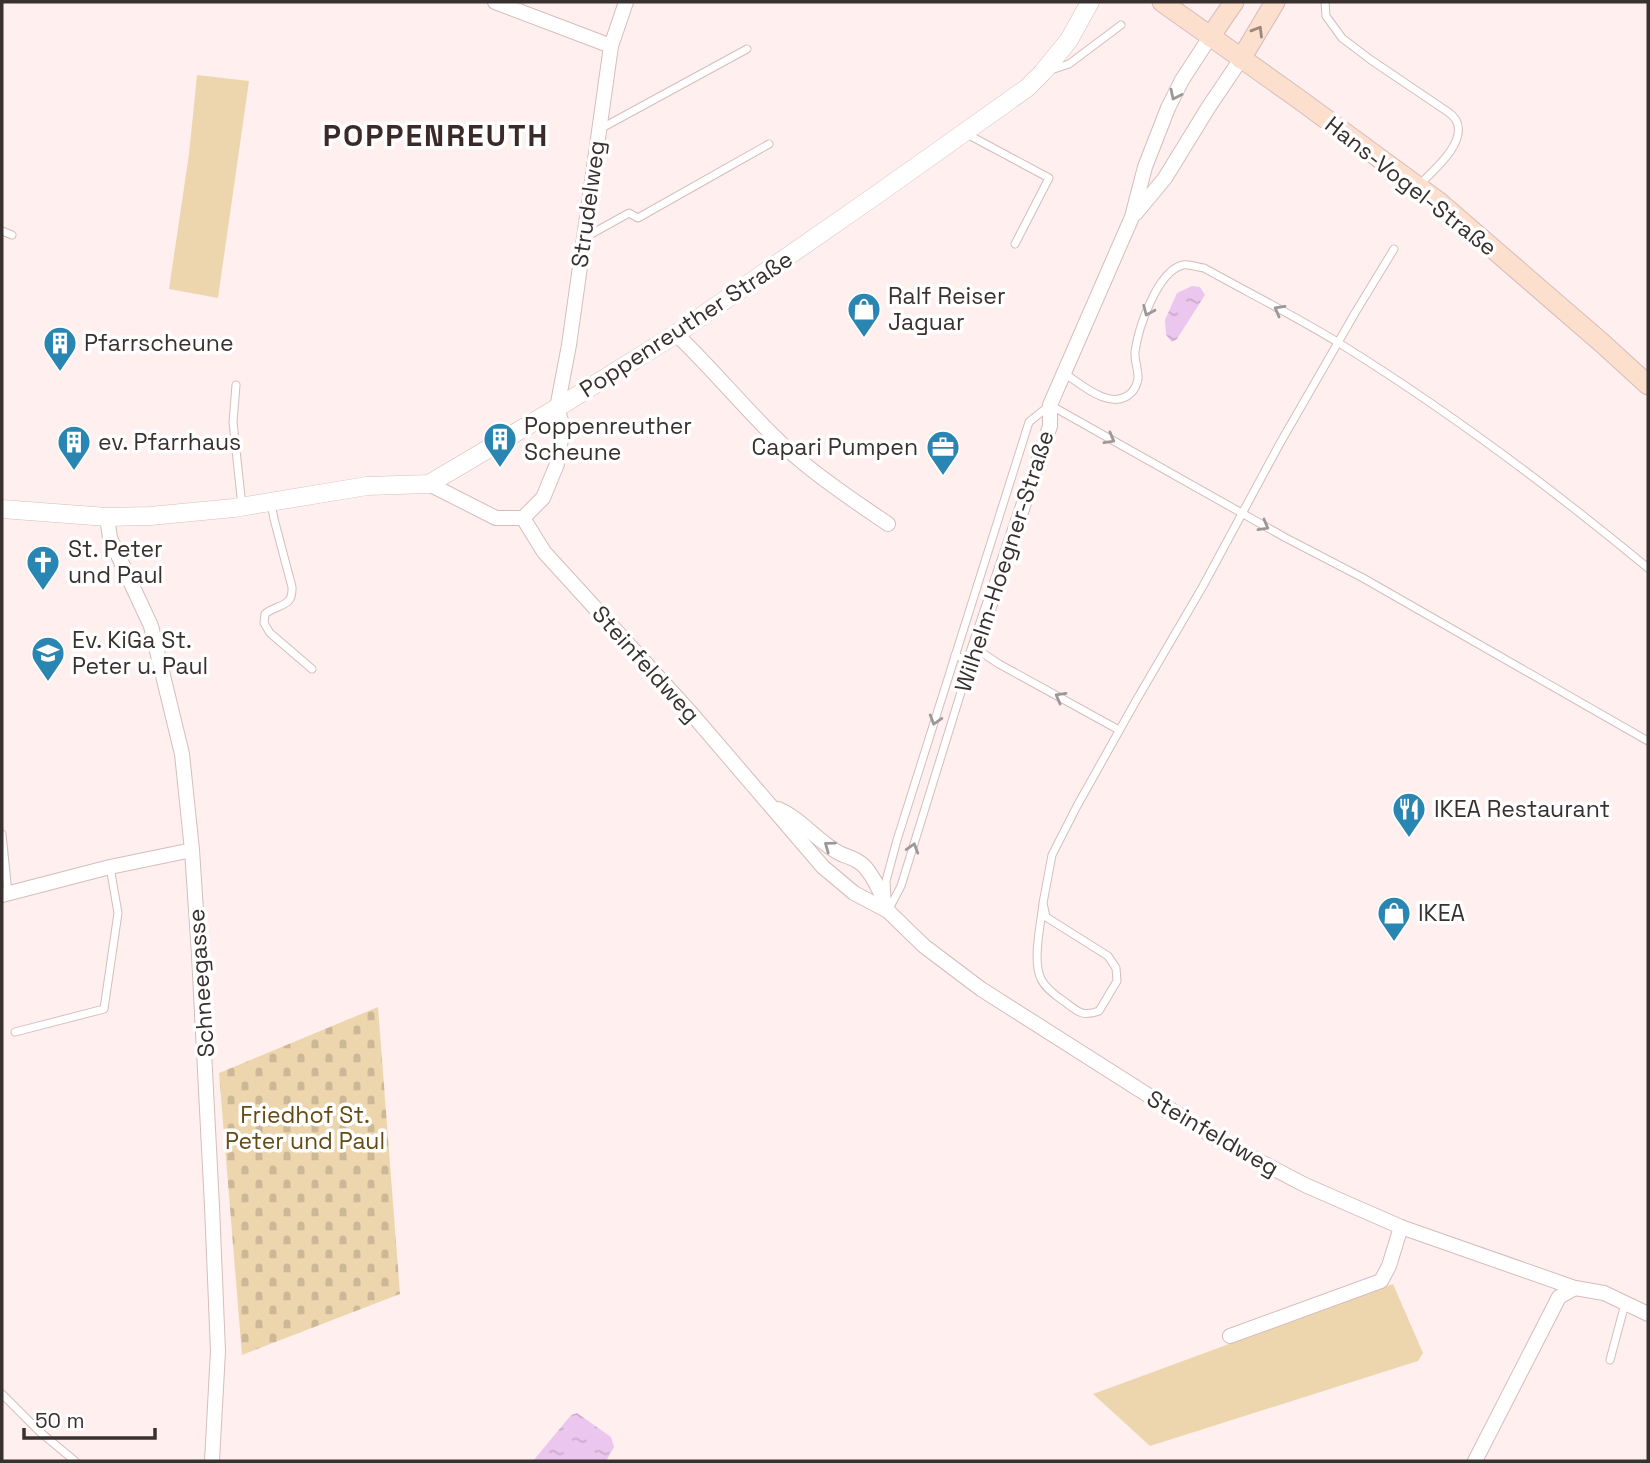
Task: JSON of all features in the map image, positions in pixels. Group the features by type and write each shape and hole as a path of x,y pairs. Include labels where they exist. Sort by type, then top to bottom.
{"main road":[{"name":"Hans-Vogel-Straße","path":"1162,2 1439,202 1648,385"},
{"path":"1210,37 1234,2"},
{"path":"1241,59 1275,2"}],"street":[{"path":"495,2 611,46"},
{"name":"Strudelweg","path":"557,408 569,345 611,46 626,2"},
{"name":"Poppenreuther Straße","path":"2,509 107,517 150,516 242,507 367,486 429,484 676,334 1027,88 1069,40 1090,2"},
{"name":"Wilhelm-Hoegner-Straße","path":"970,663 1051,426 1050,405 1132,217 1145,167 1168,108 1182,80 1210,37"},
{"name":"Wilhelm-Hoegner-Straße","path":"1132,217 1165,178 1241,59"},
{"path":"676,334 801,461 888,524"},
{"path":"429,484 496,518 523,518 543,498 557,464 563,427 557,408"},
{"name":"Schneegasse","path":"107,517 110,538 152,626 182,754 192,850 206,1073 217,1338 212,1461"},
{"name":"Steinfeldweg","path":"523,518 544,552 691,713 823,867 854,893 888,911 923,946 981,989 1217,1139 1305,1185 1401,1227 1575,1288 1604,1293 1648,1314"},
{"name":"Steinfeldweg","path":"772,807 781,809 840,854 856,858 873,877 888,911"},
{"path":"5,894 110,867 192,850"},
{"path":"1230,1336 1381,1281 1389,1266 1401,1227"},
{"path":"1475,1461 1559,1297 1575,1288"}],"lane":[{"path":"1325,2 1326,16 1342,38 1456,120 1458,139 1418,186"},
{"path":"1043,72 1069,64 1121,24"},
{"path":"599,130 747,50"},
{"path":"965,132 1049,178 1015,244"},
{"path":"584,238 629,213 638,218 769,144"},
{"path":"2,231 12,235"},
{"path":"1043,903 1046,917 1108,956 1116,968 1117,981 1099,1011 1088,1015 1076,1011 1053,994 1042,980 1037,963 1043,903 1052,855 1279,445 1394,248"},
{"path":"1063,373 1102,397 1115,400 1129,396 1139,376 1135,356 1138,333 1157,288 1173,269 1182,265 1204,268 1338,343 1416,393 1588,519 1648,568"},
{"path":"236,385 233,422 242,507"},
{"path":"888,911 886,881 1029,422 1050,405 1286,538 1373,583 1648,741"},
{"path":"271,502 293,597 288,603 265,614 264,623 270,633 312,669"},
{"path":"975,648 1119,730"},
{"path":"955,655 970,663"},
{"name":"Wilhelm-Hoegner-Straße","path":"888,911 901,886 970,663"},
{"path":"2,834 5,894"},
{"path":"15,1032 104,1009 117,913 110,867"},
{"path":"1610,1360 1625,1303"},
{"path":"2,1394 40,1432 75,1461"}],"green space":[{"path":"197,75 249,81 218,298 169,289 189,154"},
{"name":"Friedhof St. Peter und Paul","path":"378,1007 400,1294 242,1355 219,1073"},
{"path":"1393,1284 1423,1353 1418,1361 1150,1446 1093,1394"}],"water":[{"path":"1192,286 1200,287 1205,295 1177,339 1172,342 1166,335 1165,320 1177,293"},
{"path":"577,1413 611,1437 614,1447 606,1461 533,1461 571,1415"}],"place":[{"name":"Ralf Reiser Jaguar","path":"864,339"},
{"name":"Pfarrscheune","path":"60,373"},
{"name":"Poppenreuther Scheune","path":"500,469"},
{"name":"ev. Pfarrhaus","path":"74,472"},
{"name":"Capari Pumpen","path":"943,477"},
{"name":"St. Peter und Paul","path":"43,592"},
{"name":"Ev. KiGa St. Peter u. Paul","path":"48,683"},
{"name":"IKEA Restaurant","path":"1409,839"},
{"name":"IKEA","path":"1394,943"}],"district":[{"name":"POPPENREUTH","path":"436,136"}]}
